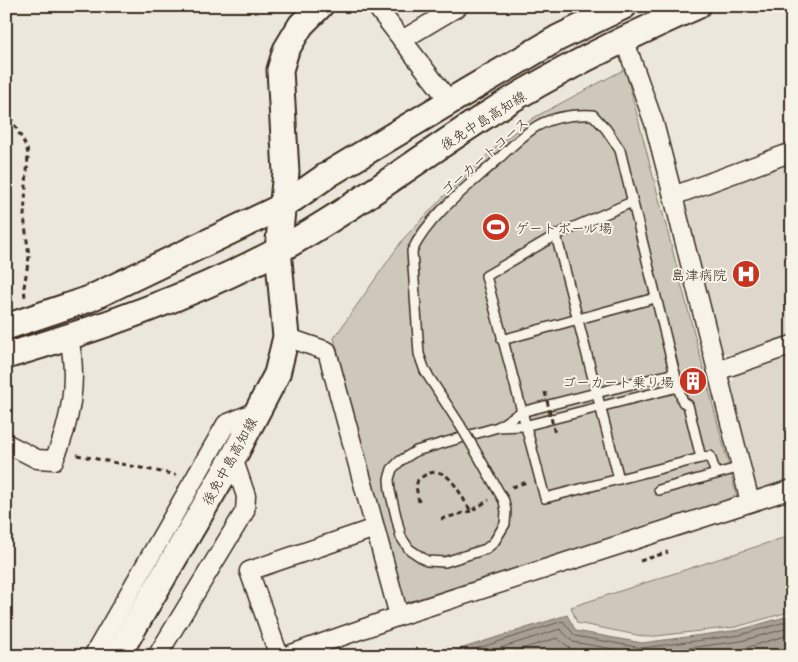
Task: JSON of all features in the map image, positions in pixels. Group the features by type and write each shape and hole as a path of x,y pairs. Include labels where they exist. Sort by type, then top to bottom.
{"main road":[{"name":"後免中島高知線","path":"117,656 196,518 233,458 276,374 286,337 278,250 286,172 280,70 286,50 301,25 320,6"},
{"path":"6,327 89,299 283,206 330,174 558,38 624,6"},
{"name":"後免中島高知線","path":"278,250 352,207 483,118 568,68 624,39 697,6"},
{"path":"6,356 68,338 190,290 278,250"}],"street":[{"path":"376,6 450,102"},
{"path":"402,40 459,6"},
{"path":"624,39 654,123 750,502"},
{"path":"673,196 792,152"},
{"path":"286,337 327,351 399,616"},
{"path":"6,443 37,460 54,460 69,419 73,362 68,338"},
{"path":"717,371 792,345"},
{"path":"93,656 226,424 257,411"},
{"path":"157,656 245,512 246,496 233,458"},
{"path":"286,656 399,616 792,488"},
{"path":"279,656 249,571 375,528"}],"lane":[{"name":"ゴーカートコース","path":"498,427 416,451 400,461 392,469 389,479 390,491 401,537 409,549 426,561 445,562 486,549 494,542 505,524 506,511 504,501 472,445 460,425 425,371 419,354 412,251 418,238 449,204 526,134 554,118 576,114 593,115 606,129 620,150 678,386 683,402 688,405 701,458"},
{"path":"632,202 556,235 486,276 524,426 545,498 710,456 716,474"},
{"path":"556,235 619,479"},
{"path":"502,340 655,298"},
{"path":"498,427 521,412 675,374"},
{"path":"498,427 524,426 678,386"},
{"path":"659,490 741,467"}],"path":[{"path":"6,109 27,148 28,156 24,216 29,257 24,286 25,303"},
{"path":"544,392 555,434"},
{"path":"58,452 194,479"},
{"path":"419,502 416,486 418,480 424,475 434,472 445,475 454,481 471,511"},
{"path":"509,488 528,482"},
{"path":"442,519 471,511 493,497"}],"shaded area":[{"path":"625,69 737,497 402,604 334,338 404,238 444,196 500,143 535,117"},
{"name":"島津病院","path":"792,162 792,335 733,356 720,350 683,212 691,199"},
{"path":"792,355 792,479 758,490 756,489 729,387 737,374"},
{"path":"792,535 792,611 736,627 647,637 577,623 571,607"}],"water":[{"path":"567,615 576,631 642,643 739,630 792,615 792,656 438,656"}],"place":[{"name":"ゲートボール場","path":"496,227"},
{"name":"島津病院","path":"746,274"},
{"name":"ゴーカート乗り場","path":"693,381"}]}
